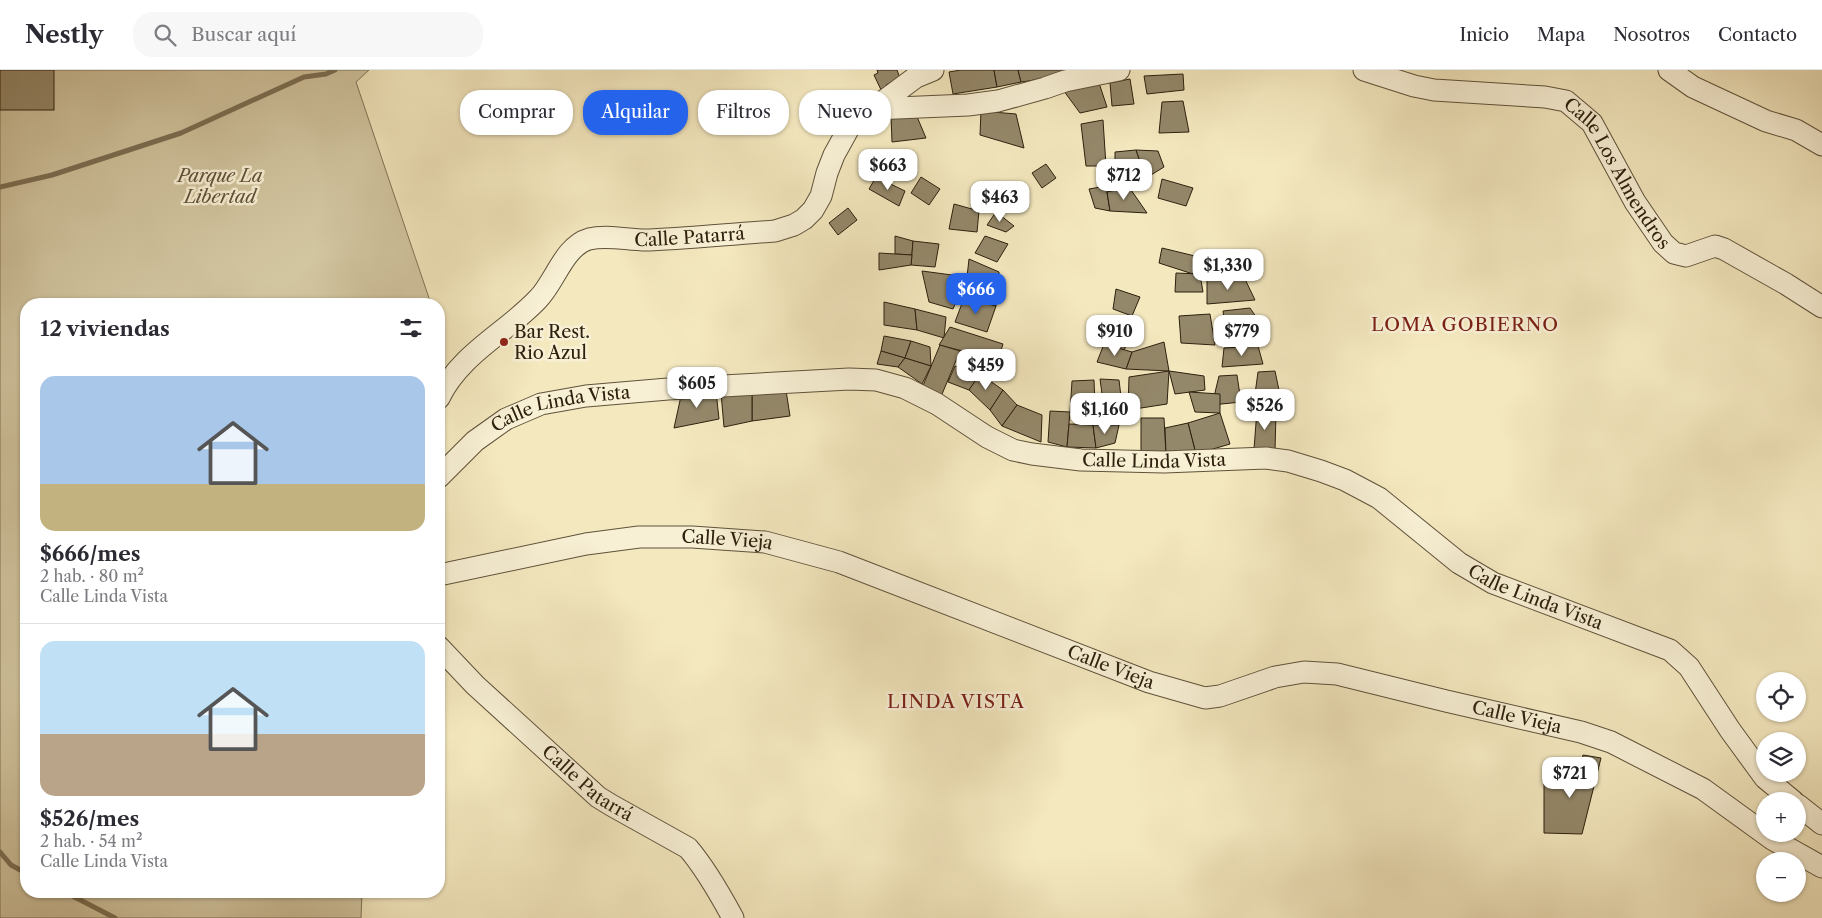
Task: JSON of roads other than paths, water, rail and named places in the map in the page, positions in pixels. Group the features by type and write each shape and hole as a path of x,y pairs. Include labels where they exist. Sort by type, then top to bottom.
{"street":[{"name":"Calle Patarrá","path":"891,96 916,77 933,70"},
{"path":"891,108 968,105 998,101 1065,81 1119,70"},
{"name":"Calle Los Almendros","path":"1364,70 1414,86 1434,90 1545,97 1566,101 1592,123 1635,202 1663,243 1674,253 1686,256 1715,246 1724,249 1786,284 1822,308"},
{"path":"1669,70 1693,87 1766,121 1796,130 1822,145"},
{"name":"Calle Patarrá","path":"445,389 462,364 539,298 571,250 579,243 590,239 604,238 647,241 775,231 794,225 813,210 821,196 827,173 844,135"},
{"name":"Calle Linda Vista","path":"445,471 475,441 506,419 541,404 586,396 658,390 849,379 876,380 904,388 938,404 986,437 1013,450 1032,454 1081,460 1164,462 1266,458 1288,461 1344,480 1379,498 1460,563 1494,583 1670,650 1689,667 1765,778 1782,792"},
{"name":"Calle Vieja","path":"445,574 586,544 638,537 692,536 765,542 839,562 1149,682 1205,698 1220,696 1275,677 1304,672 1337,674 1581,732 1610,742 1703,789 1772,839 1822,867"},
{"name":"Calle Patarrá","path":"445,653 475,685 598,796 688,848 718,891 733,918"},
{"path":"1806,811 1822,824"}],"waterway":[{"path":"0,187 52,175 181,133 304,77 326,74 335,70"},
{"path":"0,852 11,865 20,870"},
{"path":"76,898 115,918"}],"place":[{"name":"Bar Rest. Rio Azul","path":"504,342"}],"district":[{"name":"LOMA GOBIERNO","path":"1465,324"},
{"name":"LINDA VISTA","path":"956,701"}],"park label":[{"name":"Parque La Libertad","path":"220,186"}]}
